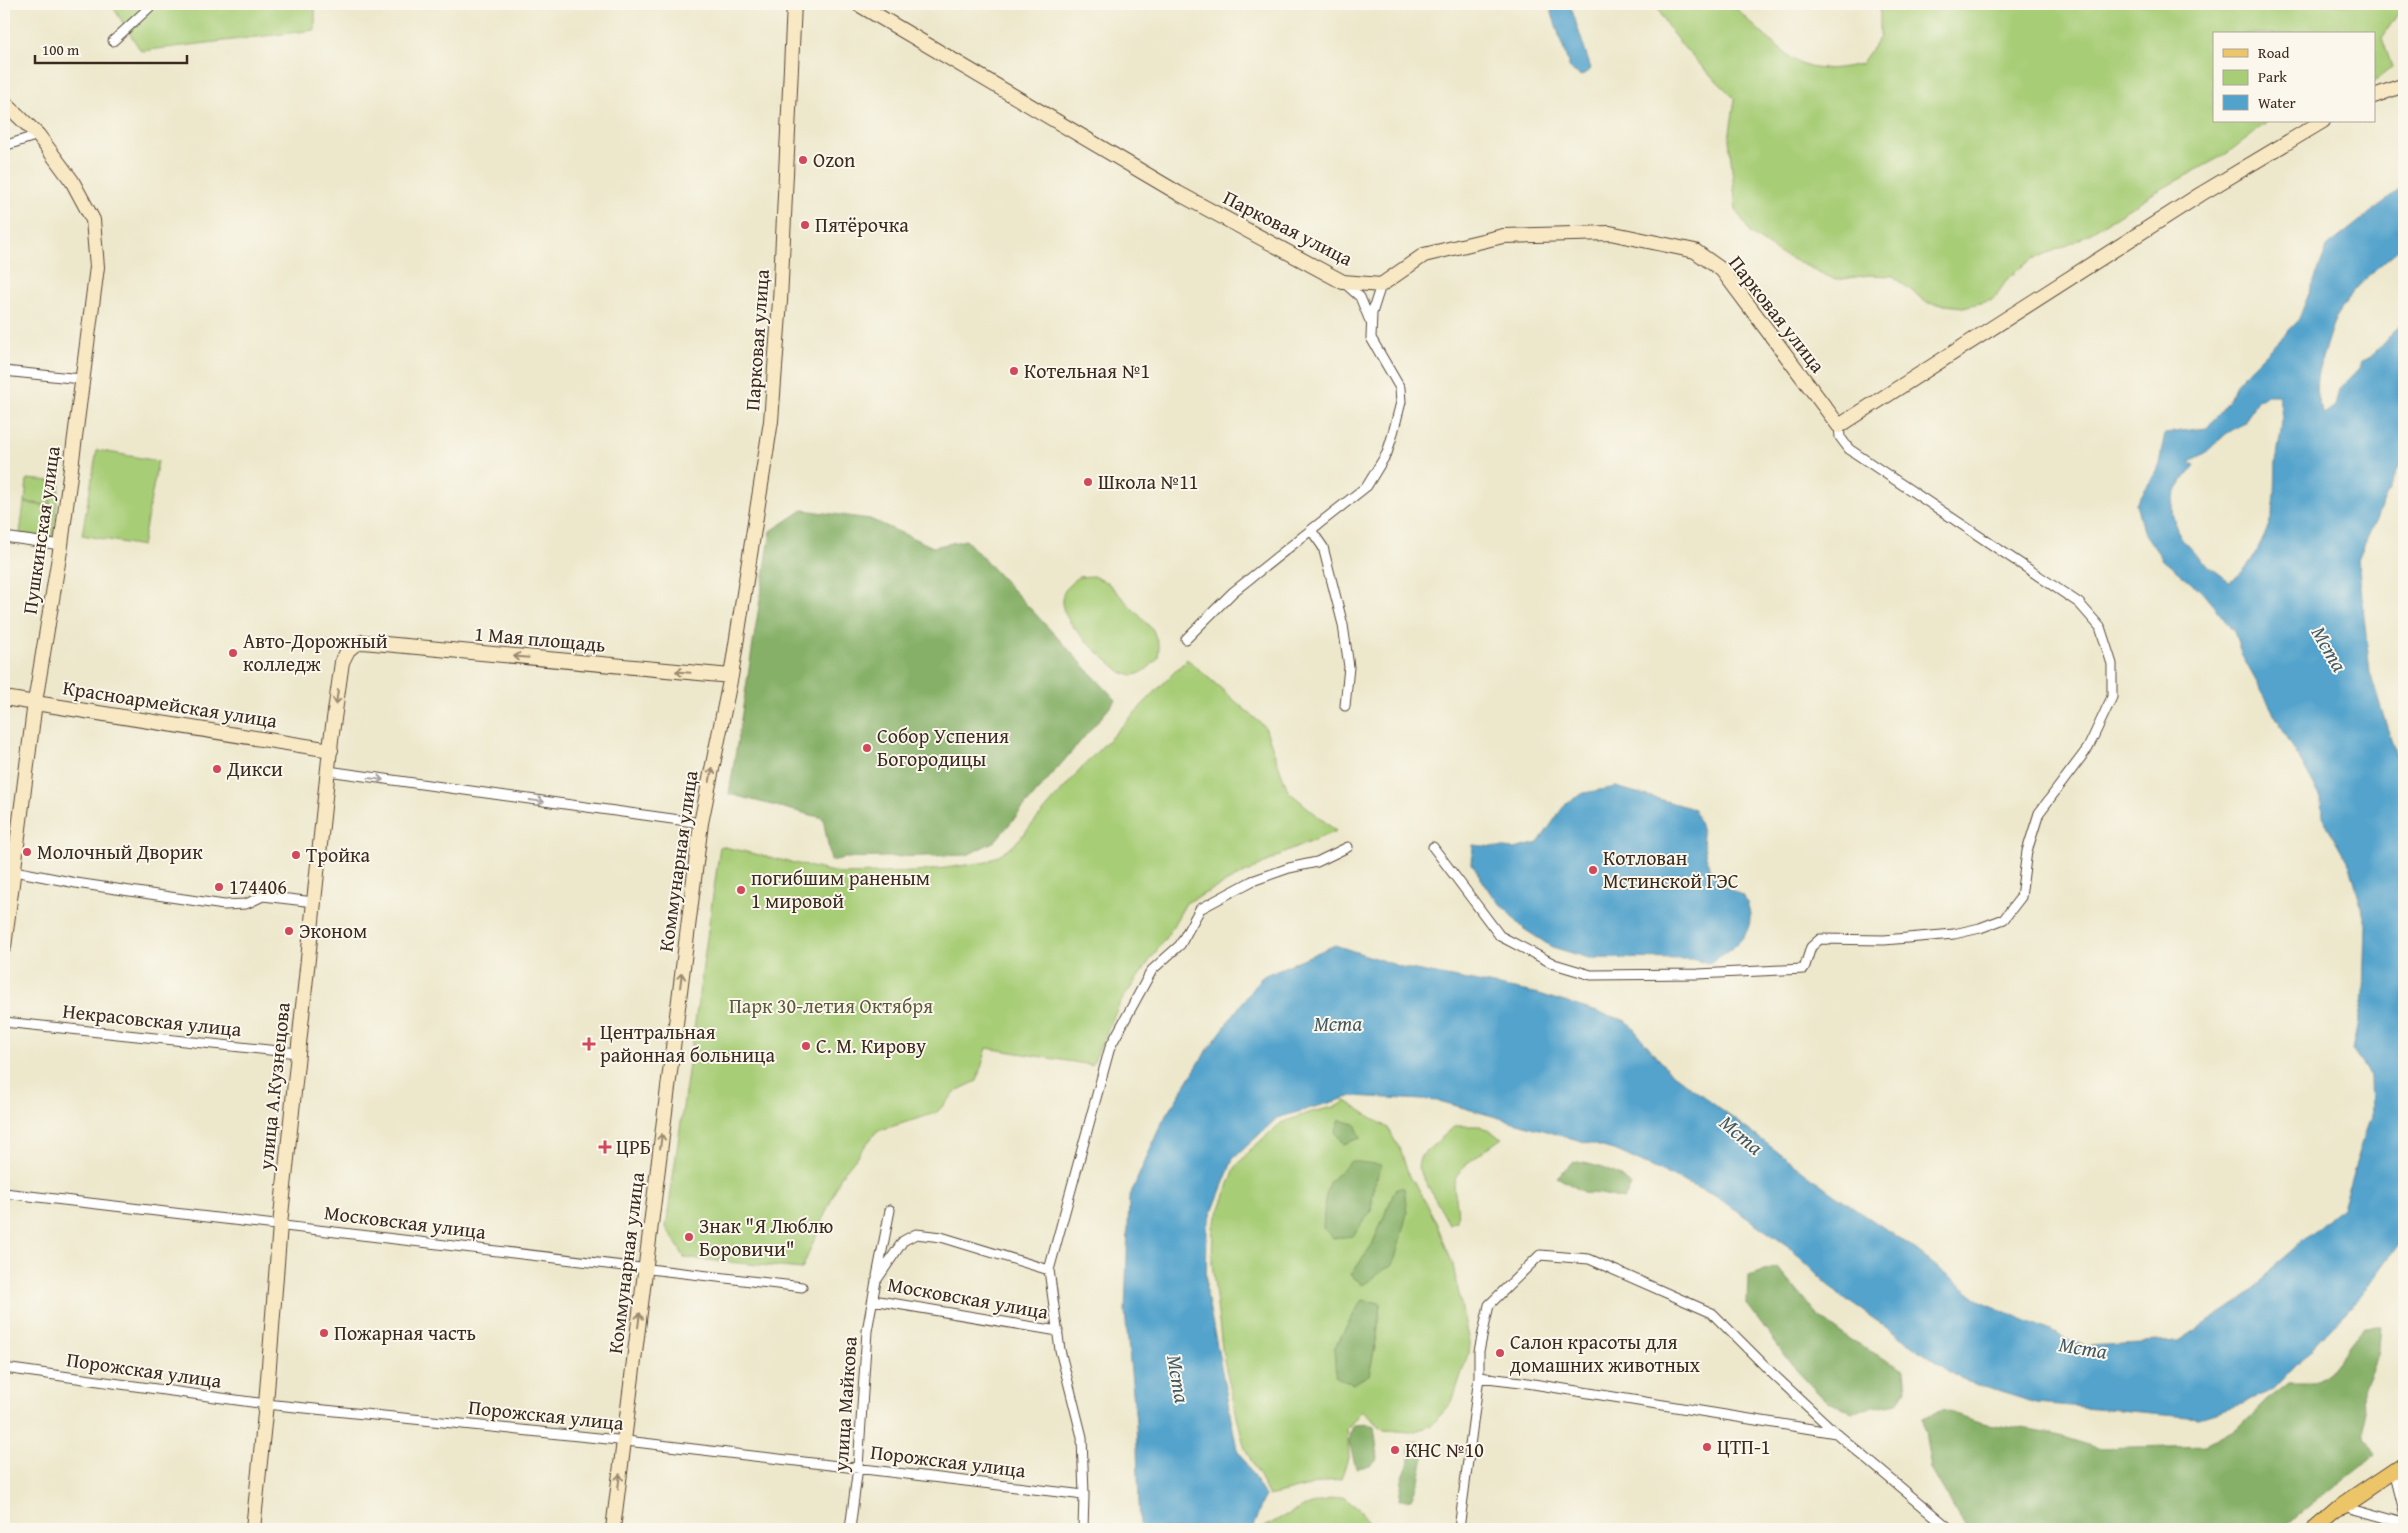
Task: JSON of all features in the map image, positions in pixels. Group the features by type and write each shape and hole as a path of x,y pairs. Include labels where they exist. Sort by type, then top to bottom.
{"main road":[{"name":"Парковая улица","path":"731,676 771,421 780,301 794,4"},
{"name":"Парковая улица","path":"858,4 1178,193 1343,282 1381,285 1424,255 1503,236 1610,233 1695,251 1722,270 1839,426"},
{"path":"2376,95 2404,85"},
{"name":"Пушкинская улица","path":"4,102 38,135 72,181 92,220 97,267 60,545 9,870 4,947"},
{"path":"1839,426 2202,194 2321,122"},
{"name":"1 Мая площадь","path":"348,650 354,645 363,642 731,676"},
{"name":"улица А.Кузнецова","path":"253,1529 297,1054 330,750 342,662 348,650"},
{"name":"Коммунарная улица","path":"613,1529 701,823 731,676"},
{"name":"Красноармейская улица","path":"4,698 330,750"},
{"path":"2315,1529 2343,1505 2399,1468"}],"street":[{"path":"113,41 153,4"},
{"path":"4,146 38,135"},
{"path":"1343,282 1360,297 1372,325"},
{"path":"1186,639 1233,592 1367,486 1387,453 1401,402 1400,388 1392,372 1378,354 1371,338 1372,313 1381,285"},
{"path":"4,371 81,379"},
{"path":"1433,847 1500,936 1554,964 1591,974 1698,974 1804,969 1811,947 1820,939 1884,940 1954,934 1980,928 2004,919 2021,897 2027,851 2039,813 2088,748 2112,697 2112,664 2100,626 2079,603 1849,449 1840,437 1839,426"},
{"path":"1311,530 1323,547 1343,626 1349,667 1346,706"},
{"path":"4,537 60,545"},
{"path":"328,771 701,823"},
{"path":"1083,1529 1082,1437 1060,1350 1050,1270 1110,1047 1152,970 1180,945 1200,909 1252,881 1289,868 1318,862 1348,847"},
{"path":"9,870 85,884 224,905 246,904 262,896 314,902"},
{"name":"Некрасовская улица","path":"4,1022 297,1054"},
{"name":"Московская улица","path":"4,1193 802,1287"},
{"name":"улица Майкова","path":"850,1529 858,1467 867,1330 890,1210"},
{"name":"улица Майкова","path":"876,1281 903,1241 916,1234 940,1237 1050,1270"},
{"path":"1459,1529 1479,1377 1479,1352 1489,1305 1540,1255 1588,1259 1712,1313 1774,1376 1836,1433 1950,1529"},
{"name":"Московская улица","path":"873,1300 1058,1331"},
{"name":"Порожская улица","path":"4,1368 266,1404 858,1467 1084,1495"},
{"path":"1479,1377 1521,1382 1836,1433"},
{"path":"2399,1468 2404,1511"},
{"path":"2343,1505 2404,1522"}],"green space":[{"path":"111,4 315,4 315,30 141,51"},
{"path":"1657,4 1732,4 1787,55 1803,65 1825,69 1861,64 1880,37 1880,8 1875,4 2404,4 2404,8 2397,15 2382,38 2392,67 2376,80 2376,32 2213,32 2213,122 2266,122 2265,124 2226,154 2154,193 2075,242 2031,260 2009,277 1993,300 1963,307 1927,303 1893,276 1869,275 1836,280 1779,253 1751,234 1736,209 1729,139 1735,99 1679,42 1662,17"},
{"path":"97,450 158,461 142,546 82,535"},
{"path":"27,479 51,481 49,505 25,502"},
{"path":"54,479 60,480 53,538 20,534 24,503 50,506"},
{"path":"803,510 870,519 933,547 966,540 1116,700 995,841 967,855 844,858 831,861 823,818 729,794 771,531"},
{"path":"1093,576 1108,583 1153,630 1159,647 1158,658 1150,666 1137,674 1132,675 1121,672 1095,650 1069,621 1064,611 1062,598 1067,588 1078,577"},
{"name":"Парк 30-летия Октября","path":"1187,659 1265,727 1288,791 1336,831 1286,852 1186,903 1169,933 1120,1003 1092,1065 987,1048 977,1081 958,1090 936,1113 877,1131 841,1176 802,1269 685,1258 666,1227 720,846 842,874 917,872 987,862 1013,846 1089,760"},
{"path":"1346,1101 1388,1128 1402,1154 1410,1179 1416,1184 1436,1222 1453,1265 1470,1348 1452,1402 1431,1426 1411,1432 1384,1430 1362,1410 1347,1429 1349,1456 1341,1478 1269,1496 1244,1446 1223,1356 1212,1263 1213,1227 1235,1168 1250,1150 1281,1123 1308,1113 1338,1106","holes":["1382,1165 1374,1184 1371,1211 1325,1200","1396,1188 1363,1285 1351,1275 1372,1245","1362,1300 1380,1303 1377,1337 1369,1375 1334,1349"]},
{"path":"1340,1120 1355,1124 1361,1138 1343,1144 1335,1132"},
{"path":"1455,1126 1480,1126 1502,1138 1473,1159 1459,1172 1454,1186 1457,1221 1449,1224 1418,1168 1420,1157"},
{"path":"1351,1161 1382,1165 1374,1184 1371,1211 1353,1236 1333,1238 1323,1228 1325,1200 1329,1182"},
{"path":"1573,1161 1589,1164 1619,1175 1631,1186 1624,1199 1585,1193 1557,1177"},
{"path":"1396,1188 1404,1188 1407,1213 1394,1263 1363,1285 1351,1275 1372,1245"},
{"path":"1777,1267 1819,1317 1849,1339 1904,1370 1906,1389 1898,1403 1853,1411 1827,1402 1797,1371 1747,1304 1748,1276"},
{"path":"1362,1300 1380,1303 1377,1337 1369,1375 1353,1384 1336,1377 1334,1349"},
{"path":"2364,1327 2381,1327 2378,1355 2363,1390 2365,1437 2376,1454 2281,1529 1966,1529 1931,1468 1923,1419 1943,1410 1982,1423 2053,1434 2098,1448 2206,1445 2239,1427 2265,1401 2288,1383 2313,1383 2327,1374"},
{"path":"1368,1424 1374,1426 1378,1458 1370,1466 1356,1468 1349,1442 1353,1425"},
{"path":"1419,1441 1425,1452 1419,1480 1411,1499 1399,1500 1402,1480 1409,1463 1409,1443"},
{"path":"1343,1497 1360,1510 1373,1529 1262,1529 1301,1508"}],"water":[{"path":"1549,4 1570,4 1591,69 1581,76 1570,69"},
{"name":"Мста","path":"2404,186 2404,230 2397,233 2404,245 2362,282 2341,308 2329,337 2316,385 2320,407 2324,414 2335,406 2339,389 2359,368 2361,362 2369,359 2404,320 2404,456 2358,559 2370,673 2404,781 2404,1237 2360,1297 2273,1389 2242,1404 2199,1417 2036,1403 1962,1380 1838,1294 1788,1246 1715,1196 1617,1151 1439,1101 1353,1096 1277,1118 1233,1159 1207,1225 1206,1290 1237,1449 1265,1496 1252,1529 1140,1529 1136,1422 1125,1312 1129,1198 1161,1124 1204,1055 1261,977 1335,945 1405,968 1535,993 1627,1021 1668,1070 1830,1191 1906,1243 1981,1301 2085,1346 2178,1341 2253,1292 2276,1264 2342,1207 2371,1116 2370,1076 2352,1050 2364,993 2366,924 2350,866 2322,816 2321,798 2241,654 2234,631 2201,591 2163,560 2143,531 2136,504 2158,469 2165,433 2207,428 2228,402 2237,382 2298,321 2328,246","holes":["2267,395 2278,395 2282,421 2276,462 2275,500 2272,514 2264,537 2252,560 2237,577 2229,581 2200,558 2183,541 2173,519 2172,506 2174,495 2195,465 2190,461 2204,454 2226,434 2244,423 2257,400"]},
{"name":"Котлован Мстинской ГЭС","path":"1616,787 1694,809 1711,870 1717,879 1728,888 1743,895 1750,918 1744,936 1729,950 1709,963 1690,959 1589,958 1552,947 1524,929 1491,894 1472,864 1473,845 1514,849 1538,843 1566,803 1584,793"}],"place":[{"name":"Ozon","path":"803,160"},
{"name":"Пятёрочка","path":"805,225"},
{"name":"Котельная №1","path":"1014,371"},
{"name":"Школа №11","path":"1088,482"},
{"name":"Авто-Дорожный колледж","path":"233,653"},
{"name":"Собор Успения Богородицы","path":"867,748"},
{"name":"Дикси","path":"217,769"},
{"name":"Молочный Дворик","path":"27,852"},
{"name":"Тройка","path":"296,855"},
{"name":"Котлован Мстинской ГЭС","path":"1593,870"},
{"name":"174406","path":"219,887"},
{"name":"погибшим раненым 1 мировой","path":"741,890"},
{"name":"Эконом","path":"289,931"},
{"name":"Центральная районная больница","path":"589,1044"},
{"name":"С. М. Кирову","path":"806,1046"},
{"name":"ЦРБ","path":"605,1147"},
{"name":"Знак \"Я Люблю Боровичи\"","path":"689,1237"},
{"name":"Пожарная часть","path":"324,1333"},
{"name":"Салон красоты для домашних животных","path":"1500,1353"},
{"name":"ЦТП-1","path":"1707,1447"},
{"name":"КНС №10","path":"1395,1450"}]}
